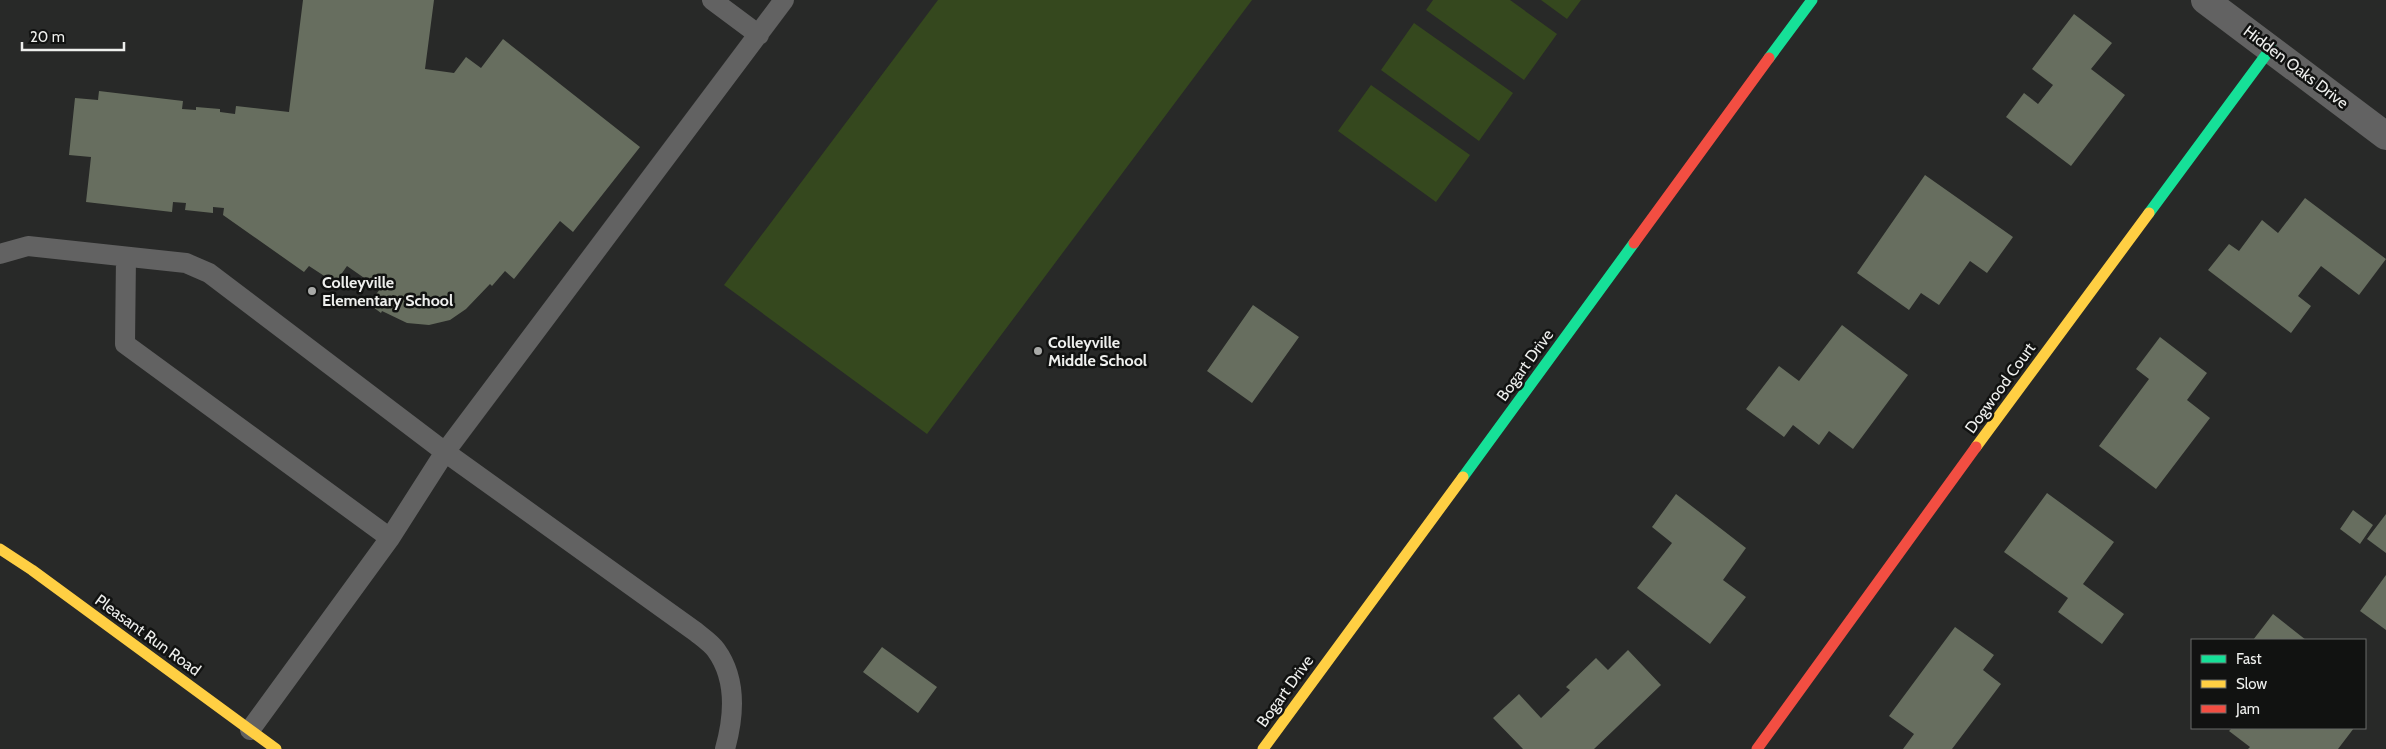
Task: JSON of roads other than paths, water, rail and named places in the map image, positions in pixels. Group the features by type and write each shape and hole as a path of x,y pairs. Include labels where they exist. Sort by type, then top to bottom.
{"street":[{"name":"Bogart Drive","path":"1263,749 1812,0"},
{"name":"Hidden Oaks Drive","path":"2204,0 2271,48 2386,136"},
{"name":"Dogwood Court","path":"1757,749 1866,596 2271,48"},
{"name":"Pleasant Run Road","path":"0,549 276,749"}],"lane":[{"path":"712,0 760,35"},
{"path":"250,730 390,538 445,452 760,35 784,0"},
{"path":"0,254 28,246 186,263 209,273 445,452 696,632 716,650 727,672 732,699 732,725 725,749"},
{"path":"126,257 125,344 390,538"}],"place":[{"name":"Colleyville Elementary School","path":"312,291"},
{"name":"Colleyville Middle School","path":"1038,351"}]}
